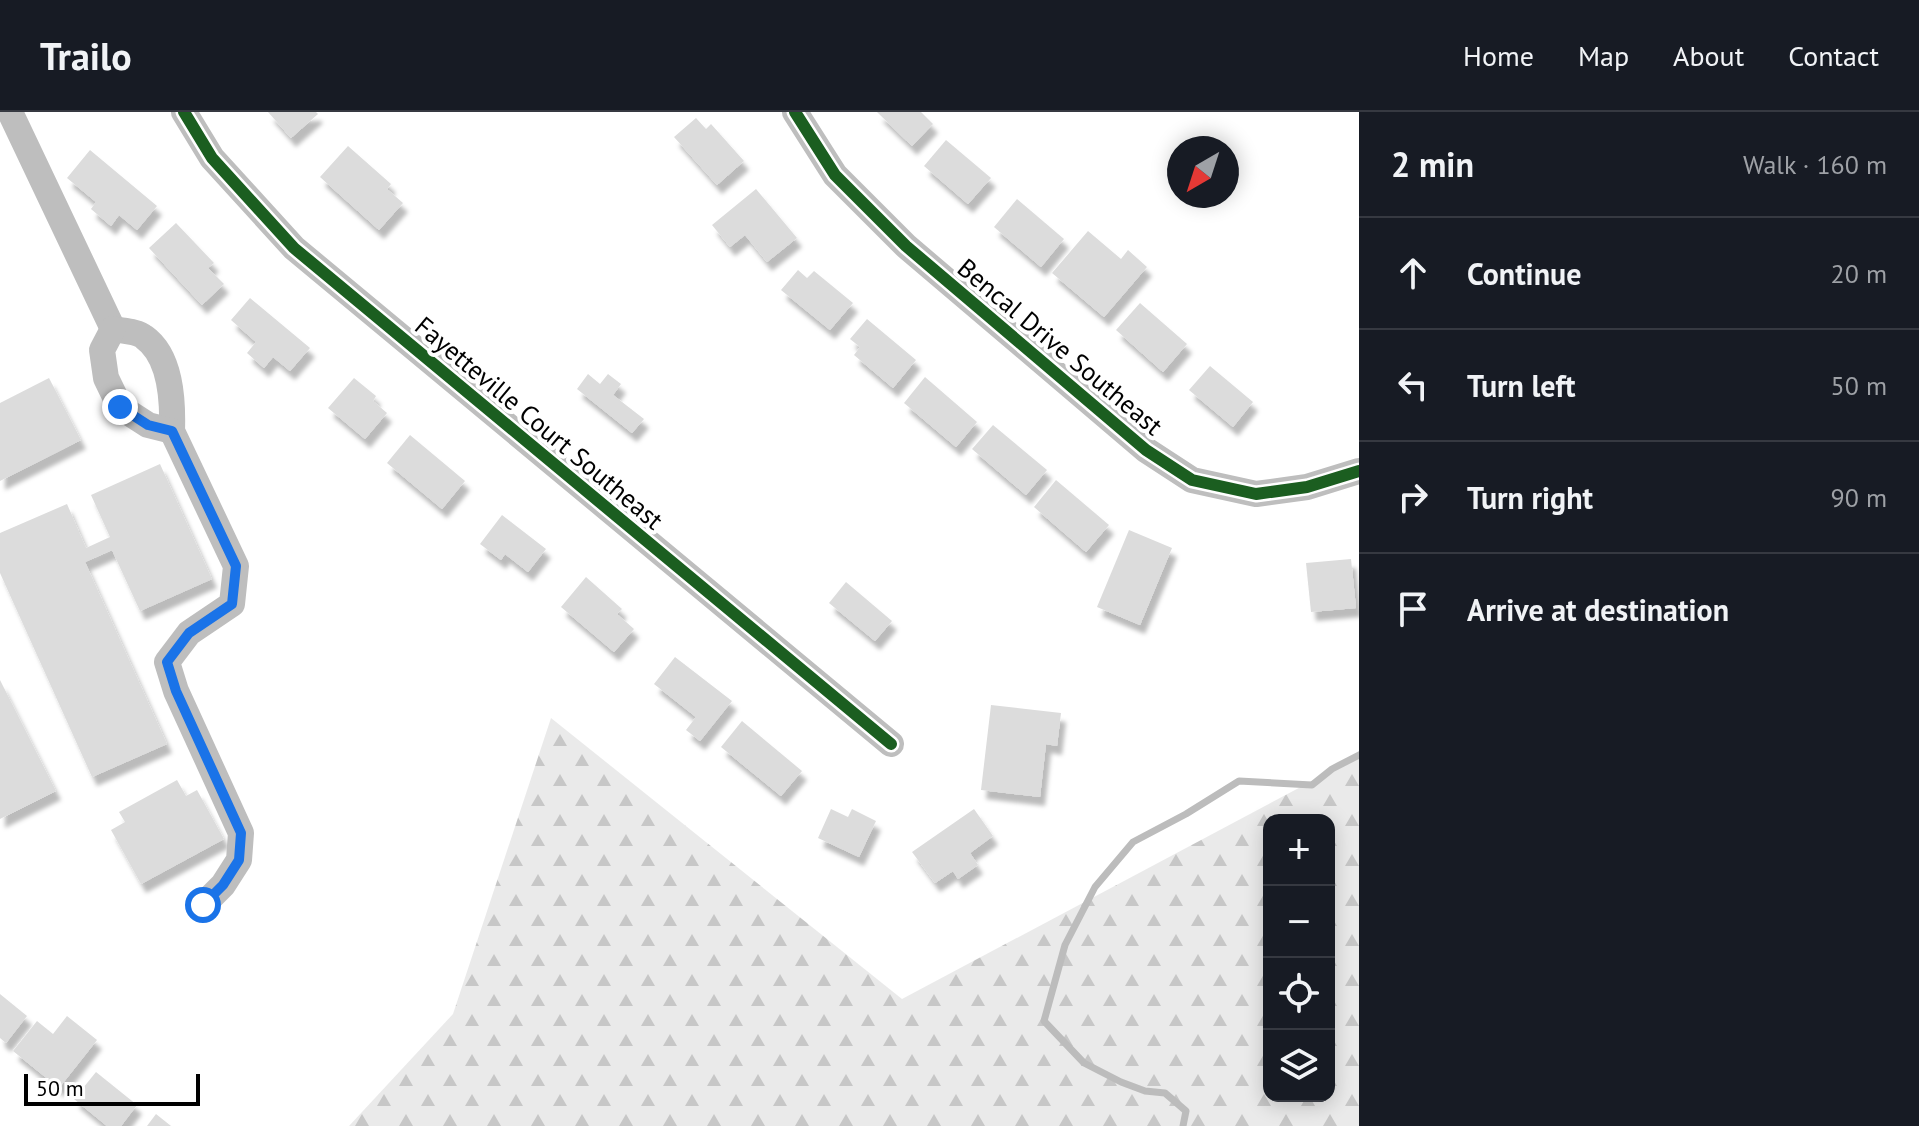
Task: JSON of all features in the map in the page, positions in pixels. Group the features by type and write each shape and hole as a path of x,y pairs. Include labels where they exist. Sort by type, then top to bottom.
{"street":[{"path":"10,112 113,329"},
{"name":"Fayetteville Court Southeast","path":"184,112 212,158 294,248 891,744"},
{"name":"Bencal Drive Southeast","path":"795,112 835,175 906,246 1157,458 1192,480 1256,494 1307,487 1359,471"},
{"path":"113,329 102,350 106,378 120,407 148,425 172,431"},
{"path":"113,329 143,336 166,364 173,412 172,431 236,566 232,604 189,633 167,662 176,691 241,833 239,860 223,885 203,905"}],"green space":[{"path":"551,718 902,999 1359,756 1359,1126 349,1126 453,1014"}],"building":[{"path":"268,112 316,112 318,114 291,138"},
{"path":"877,112 921,112 933,124 912,146"},
{"path":"696,118 706,129 711,124 744,161 717,185 674,137"},
{"path":"946,140 991,178 968,204 924,166"},
{"path":"348,146 391,184 387,189 403,203 379,230 320,177"},
{"path":"90,150 157,206 137,230 119,215 111,226 91,209 96,202 67,178"},
{"path":"756,189 797,238 767,262 745,235 730,247 712,225"},
{"path":"1017,199 1064,239 1041,267 994,227"},
{"path":"176,223 214,263 208,268 224,284 202,305 149,248"},
{"path":"1088,231 1121,259 1128,250 1147,267 1104,317 1052,273"},
{"path":"798,270 807,278 814,271 853,303 830,330 781,290"},
{"path":"250,298 310,348 290,371 273,357 264,368 247,353 256,342 231,320"},
{"path":"1140,303 1187,344 1163,372 1116,330"},
{"path":"867,319 916,360 893,388 854,355 860,347 850,339"},
{"path":"1210,366 1253,402 1233,427 1189,390"},
{"path":"588,374 600,384 608,374 621,384 613,395 644,419 632,433 577,389"},
{"path":"925,377 977,422 956,447 904,403"},
{"path":"49,378 81,440 0,481 0,403"},
{"path":"354,378 376,396 373,401 387,413 365,439 328,408"},
{"path":"993,425 1047,470 1026,495 972,449"},
{"path":"410,435 465,481 442,509 387,463"},
{"path":"160,464 212,579 140,611 112,550 85,562 167,744 92,777 0,573 0,533 67,504 86,548 110,537 91,495"},
{"path":"1056,480 1109,525 1086,552 1034,507"},
{"path":"502,515 546,549 528,572 505,554 501,560 480,544"},
{"path":"1129,530 1172,548 1140,625 1097,607"},
{"path":"1351,559 1356,608 1311,612 1306,563"},
{"path":"586,577 622,609 617,614 634,629 614,652 561,607"},
{"path":"846,582 892,621 875,641 829,603"},
{"path":"675,657 732,701 700,741 686,730 696,717 654,684"},
{"path":"0,680 56,791 0,819"},
{"path":"991,705 1061,713 1057,746 1046,744 1040,797 981,790"},
{"path":"742,721 802,771 781,796 721,747"},
{"path":"177,780 186,796 197,790 224,839 141,884 111,830 125,822 119,812"},
{"path":"831,809 848,817 852,809 876,821 859,857 818,838"},
{"path":"974,809 993,836 970,853 978,865 958,879 953,871 935,883 912,852"},
{"path":"0,994 27,1016 6,1043 0,1038"},
{"path":"67,1016 97,1040 59,1088 13,1051 37,1021 53,1034"},
{"path":"96,1072 137,1105 121,1126 107,1126 74,1099"},
{"path":"156,1114 171,1126 147,1126"}],"waterway":[{"path":"1183,1126 1186,1111 1165,1093 1145,1091 1084,1063 1044,1021 1065,945 1095,887 1133,842 1239,781 1312,785 1332,769 1359,755"}],"cycle path":[{"path":"184,112 212,158 294,248 891,744"},
{"path":"795,112 835,175 906,246 1146,450 1192,480 1256,494 1307,487 1359,471"}],"route":[{"path":"120,407 148,425 172,431 236,566 232,604 189,633 167,662 176,691 241,833 239,860 223,885 203,905"}]}
